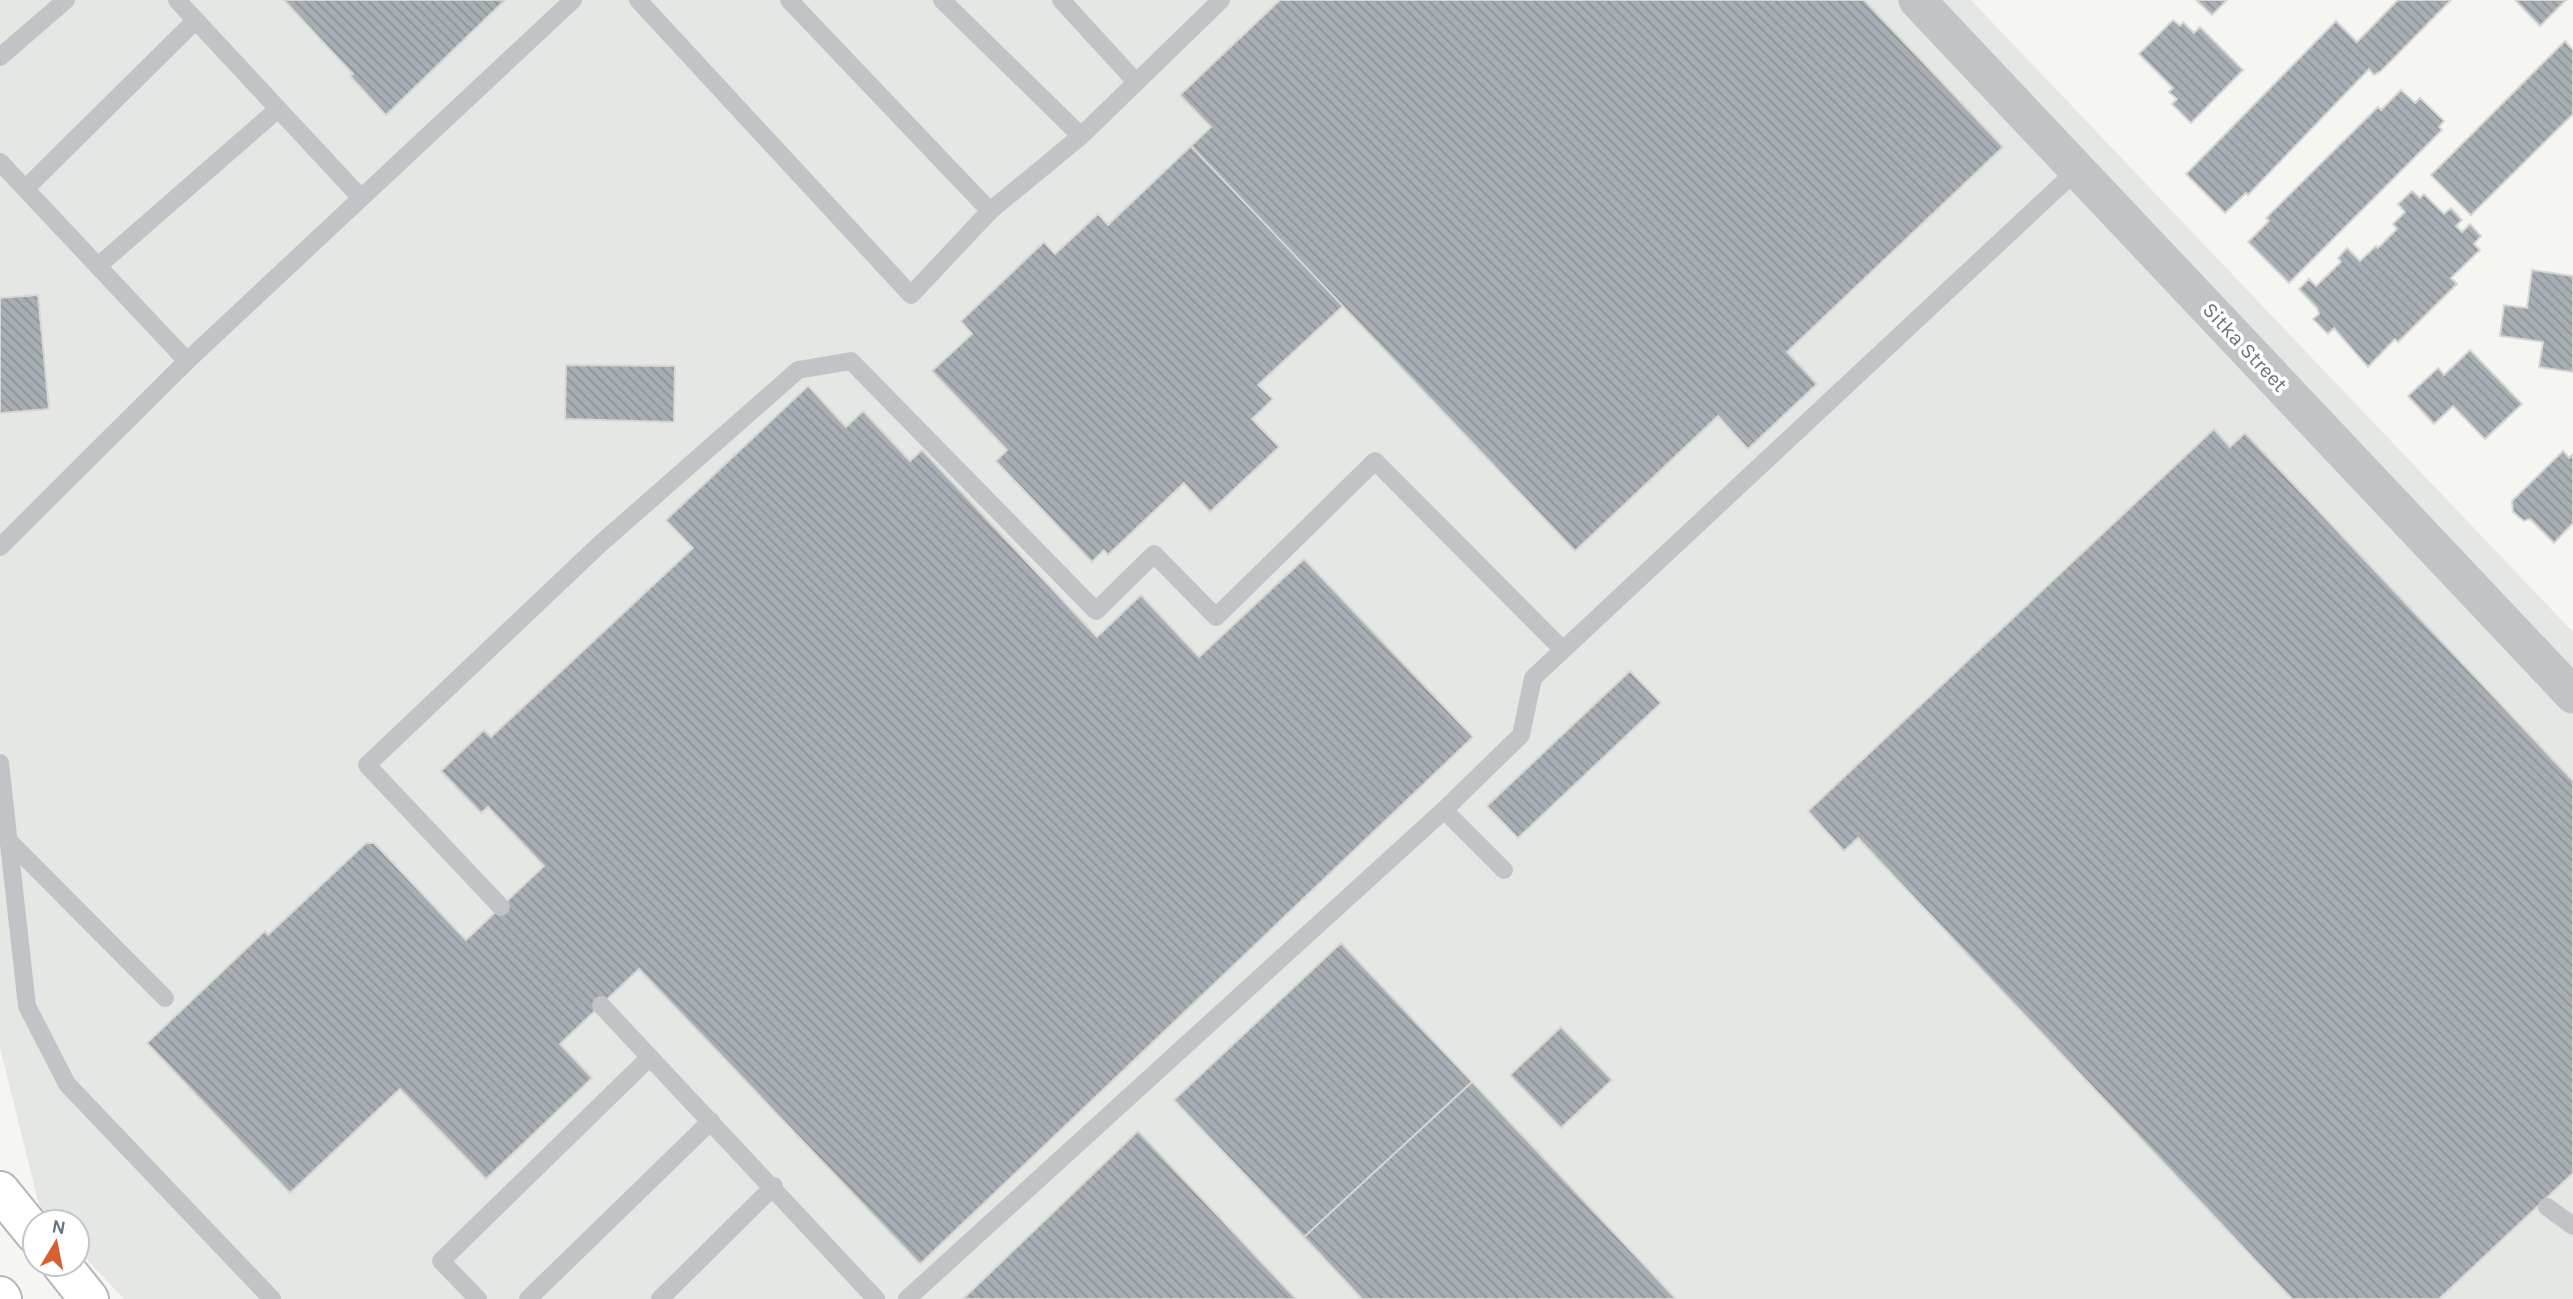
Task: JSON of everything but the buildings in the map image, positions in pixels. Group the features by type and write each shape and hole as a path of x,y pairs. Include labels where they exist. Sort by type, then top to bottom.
{"street":[{"name":"Sitka Street","path":"1917,0 2573,695"},
{"path":"0,1191 21,1217"},
{"path":"72,1278 89,1299"}],"lane":[{"path":"0,57 66,0"},
{"path":"177,0 361,198"},
{"path":"0,547 187,361 573,0"},
{"path":"638,0 911,295 990,211 1081,136 1221,0"},
{"path":"789,0 990,211"},
{"path":"942,0 1081,136"},
{"path":"1061,0 1136,82"},
{"path":"25,189 196,20"},
{"path":"98,266 278,109"},
{"path":"0,162 187,361"},
{"path":"907,1299 1444,810 1521,735 1533,678 2077,170"},
{"path":"501,907 368,765 599,545 798,370 851,361 1096,611 1154,554 1216,617 1375,461 1563,650"},
{"path":"0,763 27,1006 67,1084 272,1299"},
{"path":"1444,810 1504,870"},
{"path":"9,841 165,998"},
{"path":"601,1005 774,1186 876,1299"},
{"path":"478,1299 441,1261 649,1058"},
{"path":"528,1299 711,1121"},
{"path":"660,1299 774,1186"},
{"path":"2547,1207 2573,1226"}],"shaded area":[{"path":"0,0 1971,0 2573,632 2573,1299 124,1299 91,1264 91,1208 40,1208 0,1048"}]}
